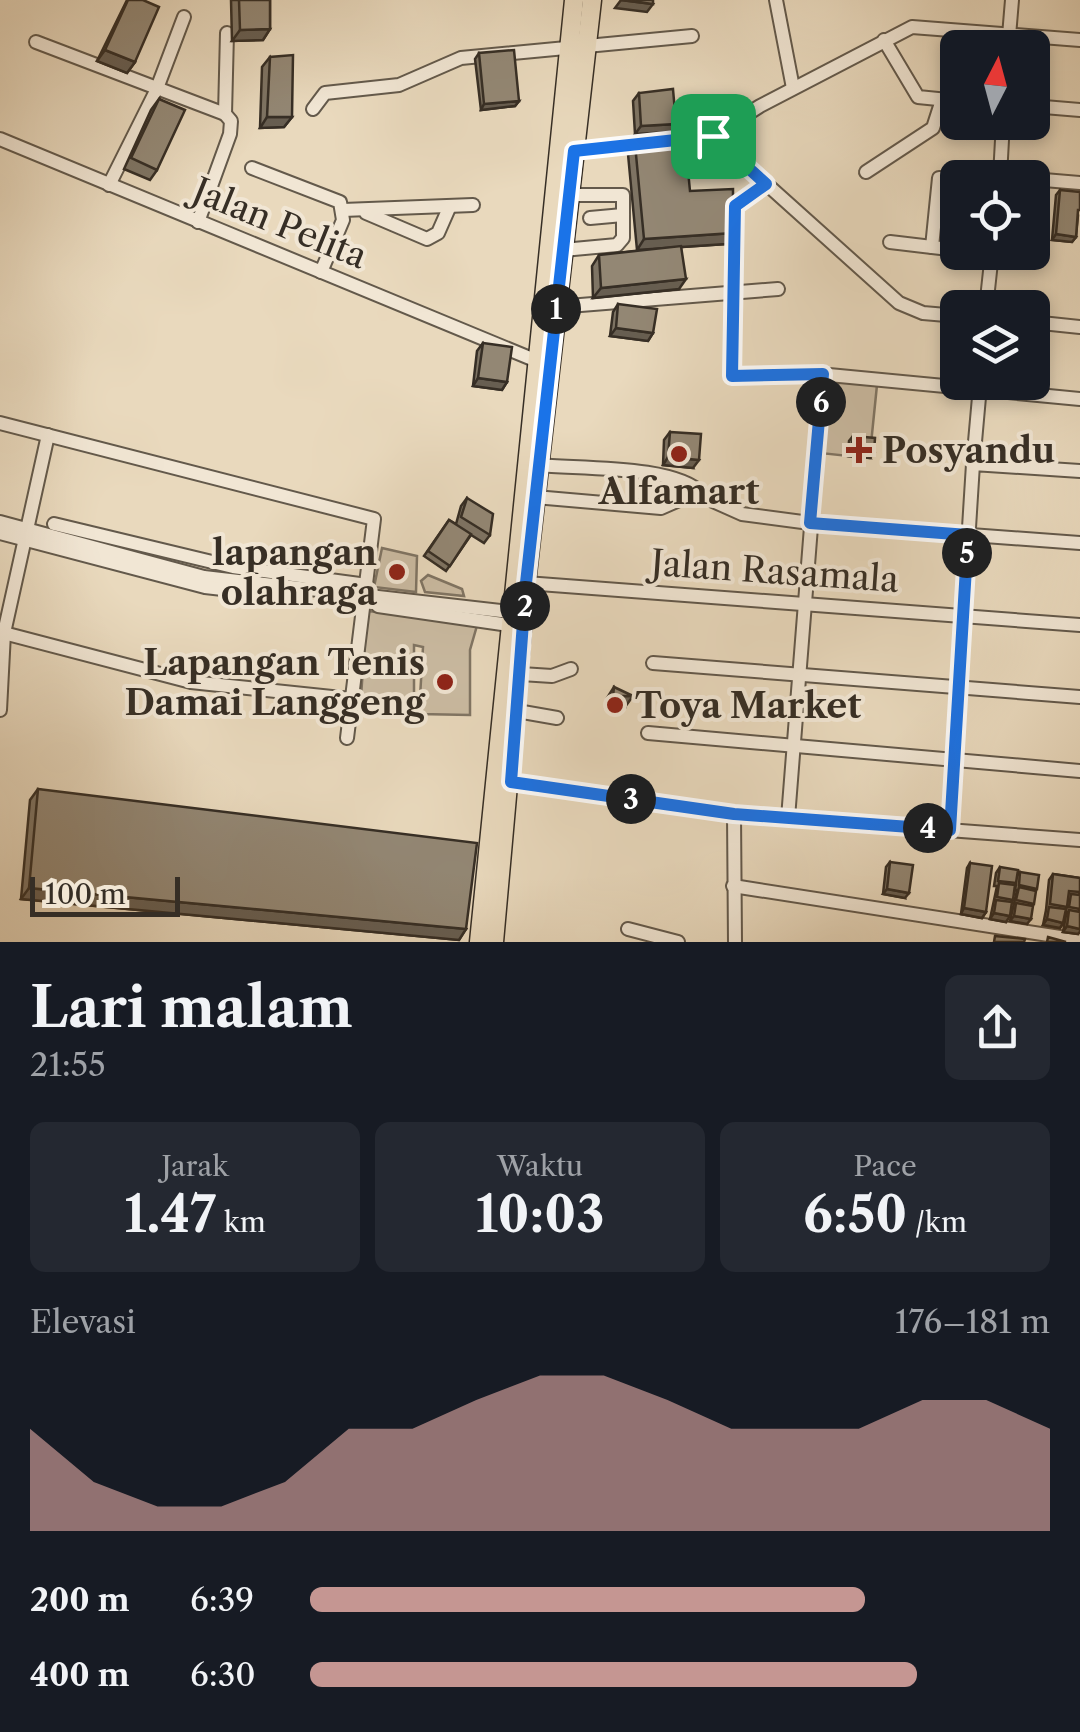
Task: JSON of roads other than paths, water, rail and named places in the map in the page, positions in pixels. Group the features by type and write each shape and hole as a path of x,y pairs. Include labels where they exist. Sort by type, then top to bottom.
{"main road":[{"path":"494,942 518,711 526,583 574,151 574,78 568,48 574,0"},
{"path":"479,942 476,883 510,619 537,361 574,78 587,47 592,0"}],"street":[{"path":"776,0 793,88"},
{"path":"1009,30 1012,0"},
{"path":"109,185 156,91 184,17"},
{"path":"574,151 713,136 884,40 924,26 946,30"},
{"path":"225,114 227,33"},
{"path":"313,109 325,94 399,84 460,58 692,36"},
{"path":"884,40 915,94 940,100"},
{"path":"1050,40 1080,40"},
{"path":"36,42 156,91 225,114 230,120 230,134 198,222"},
{"path":"866,172 933,128 940,106"},
{"path":"1050,108 1080,110"},
{"path":"713,136 899,304 940,314"},
{"name":"Jalan Pelita","path":"0,139 537,361"},
{"path":"252,168 333,198 344,210 473,205"},
{"path":"932,247 940,178"},
{"path":"1050,180 1080,183"},
{"path":"766,184 735,206 732,376 823,374 940,384"},
{"path":"562,250 620,244 624,215 620,194 569,195"},
{"path":"364,212 427,239 438,233 449,208"},
{"path":"321,272 344,210"},
{"path":"590,218 624,215"},
{"path":"890,242 940,248"},
{"path":"556,307 778,289"},
{"path":"1050,324 1080,326"},
{"path":"788,818 823,374"},
{"path":"1050,395 1080,399"},
{"path":"950,830 979,400"},
{"path":"0,423 370,516 376,531 347,738"},
{"path":"0,710 2,632 48,434"},
{"path":"973,464 1080,471"},
{"path":"539,465 664,476 692,485 742,514 810,523 1080,543"},
{"path":"535,498 660,508 688,494 702,494"},
{"path":"0,522 26,535 205,587 264,584"},
{"path":"54,524 208,562 264,584"},
{"path":"0,533 26,535 204,577 366,595 510,619"},
{"path":"114,555 118,540"},
{"path":"204,577 208,562"},
{"name":"Jalan Rasamala","path":"526,583 1080,625"},
{"path":"2,632 191,682 350,699"},
{"path":"653,663 1080,696"},
{"path":"521,674 552,676 571,669"},
{"path":"518,711 558,718"},
{"path":"648,733 1080,771"},
{"path":"511,782 734,814 1080,840"},
{"path":"734,814 735,942"},
{"path":"733,886 1032,938 1080,940"},
{"path":"628,929 678,942"},
{"path":"459,940 479,942"}],"place":[{"name":"Posyandu","path":"859,450"},
{"name":"Alfamart","path":"679,454"},
{"name":"lapangan olahraga","path":"397,572"},
{"name":"Lapangan Tenis Damai Langgeng","path":"445,682"},
{"name":"Toya Market","path":"615,705"}]}
